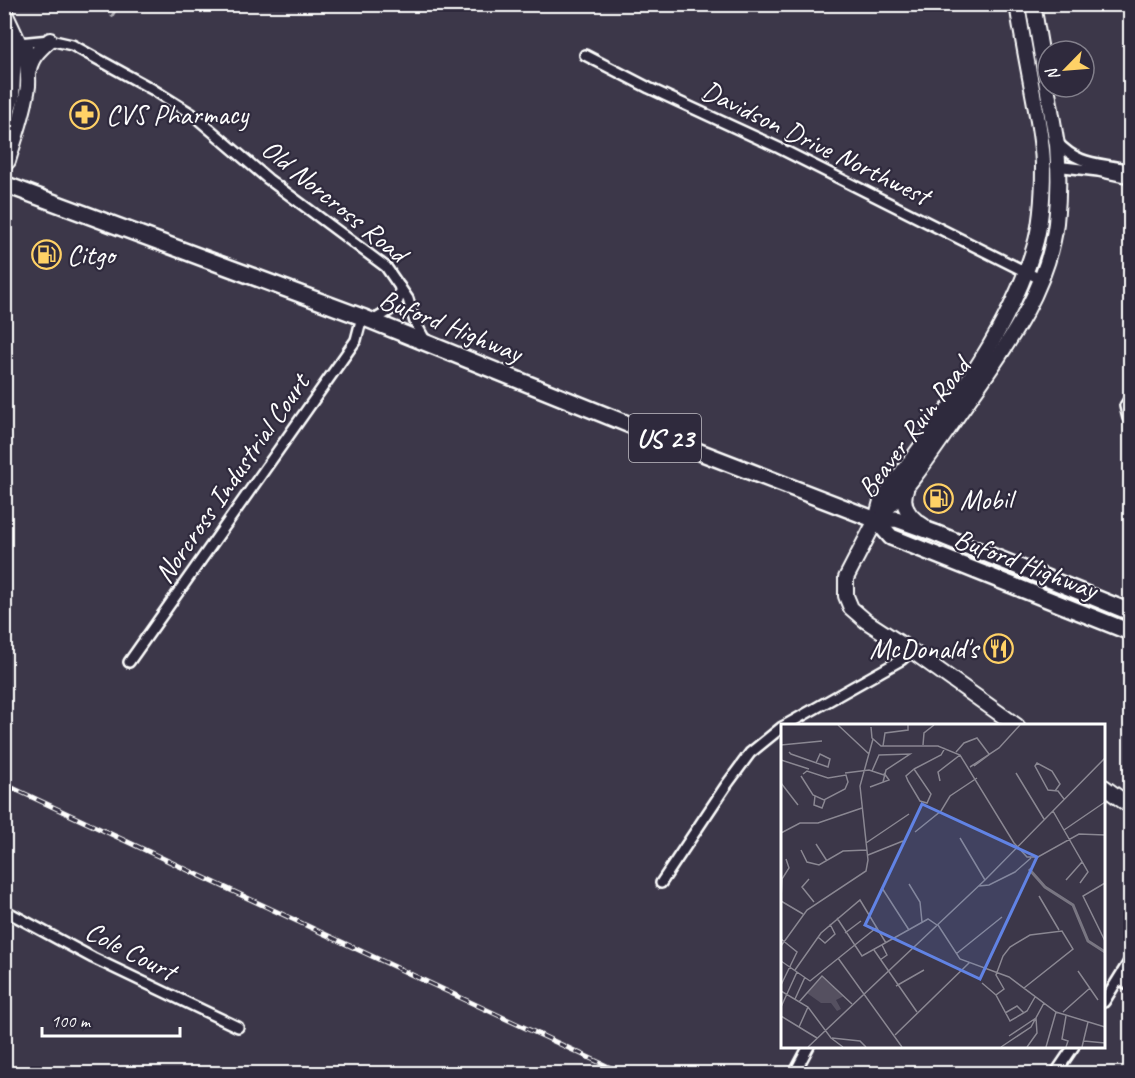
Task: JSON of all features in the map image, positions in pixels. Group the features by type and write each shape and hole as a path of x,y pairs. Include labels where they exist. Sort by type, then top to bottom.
{"main road":[{"name":"Beaver Ruin Road","path":"876,520 881,501 961,389 1005,322 1035,246 1041,208 1043,165 1039,127 1017,4"},
{"name":"Beaver Ruin Road","path":"876,520 906,490 1009,341 1027,311 1047,261 1056,222 1057,142 1033,4"},
{"path":"4,11 19,43 25,47 28,78 28,88 18,127 8,161 4,165"},
{"path":"28,78 30,64 37,51 50,40"},
{"path":"4,122 12,98 14,50 19,43"},
{"name":"Buford Highway","path":"4,184 368,319 640,429 876,520 896,519 935,532 1126,610"},
{"path":"906,490 903,498 912,520 935,532"},
{"path":"876,520 846,578 846,596 851,608 859,616 912,651 1012,724"},
{"name":"Buford Highway","path":"876,520 891,537 1131,632"},
{"path":"1115,625 1126,610"},
{"path":"1105,788 1131,807"}],"street":[{"name":"Old Norcross Road","path":"19,43 50,40 72,45 192,114 276,185 386,267 408,299 415,322 426,342"},
{"name":"Davidson Drive Northwest","path":"585,55 649,88 769,143 1040,279"},
{"path":"1057,142 1066,152 1081,161 1131,170"},
{"path":"1043,165 1131,178"},
{"name":"Old Norcross Road","path":"368,319 398,305 400,287"},
{"name":"Norcross Industrial Court","path":"129,662 356,340 368,319"},
{"path":"1131,398 1125,406 1128,417 1131,419"},
{"path":"787,724 901,660 912,651"},
{"path":"661,884 750,753 781,728"},
{"name":"Cole Court","path":"4,909 103,963 238,1027"},
{"path":"1105,1001 1131,960"},
{"path":"1119,980 1131,986"},
{"path":"794,1074 808,1048"},
{"path":"1055,1074 1073,1048"}],"waterway":[{"path":"112,16 119,4"}],"railway":[{"path":"4,784 624,1074"}],"place":[{"name":"CVS Pharmacy","path":"85,114"},
{"name":"Citgo","path":"46,254"},
{"name":"Mobil","path":"939,499"},
{"name":"McDonald's","path":"999,648"}]}
